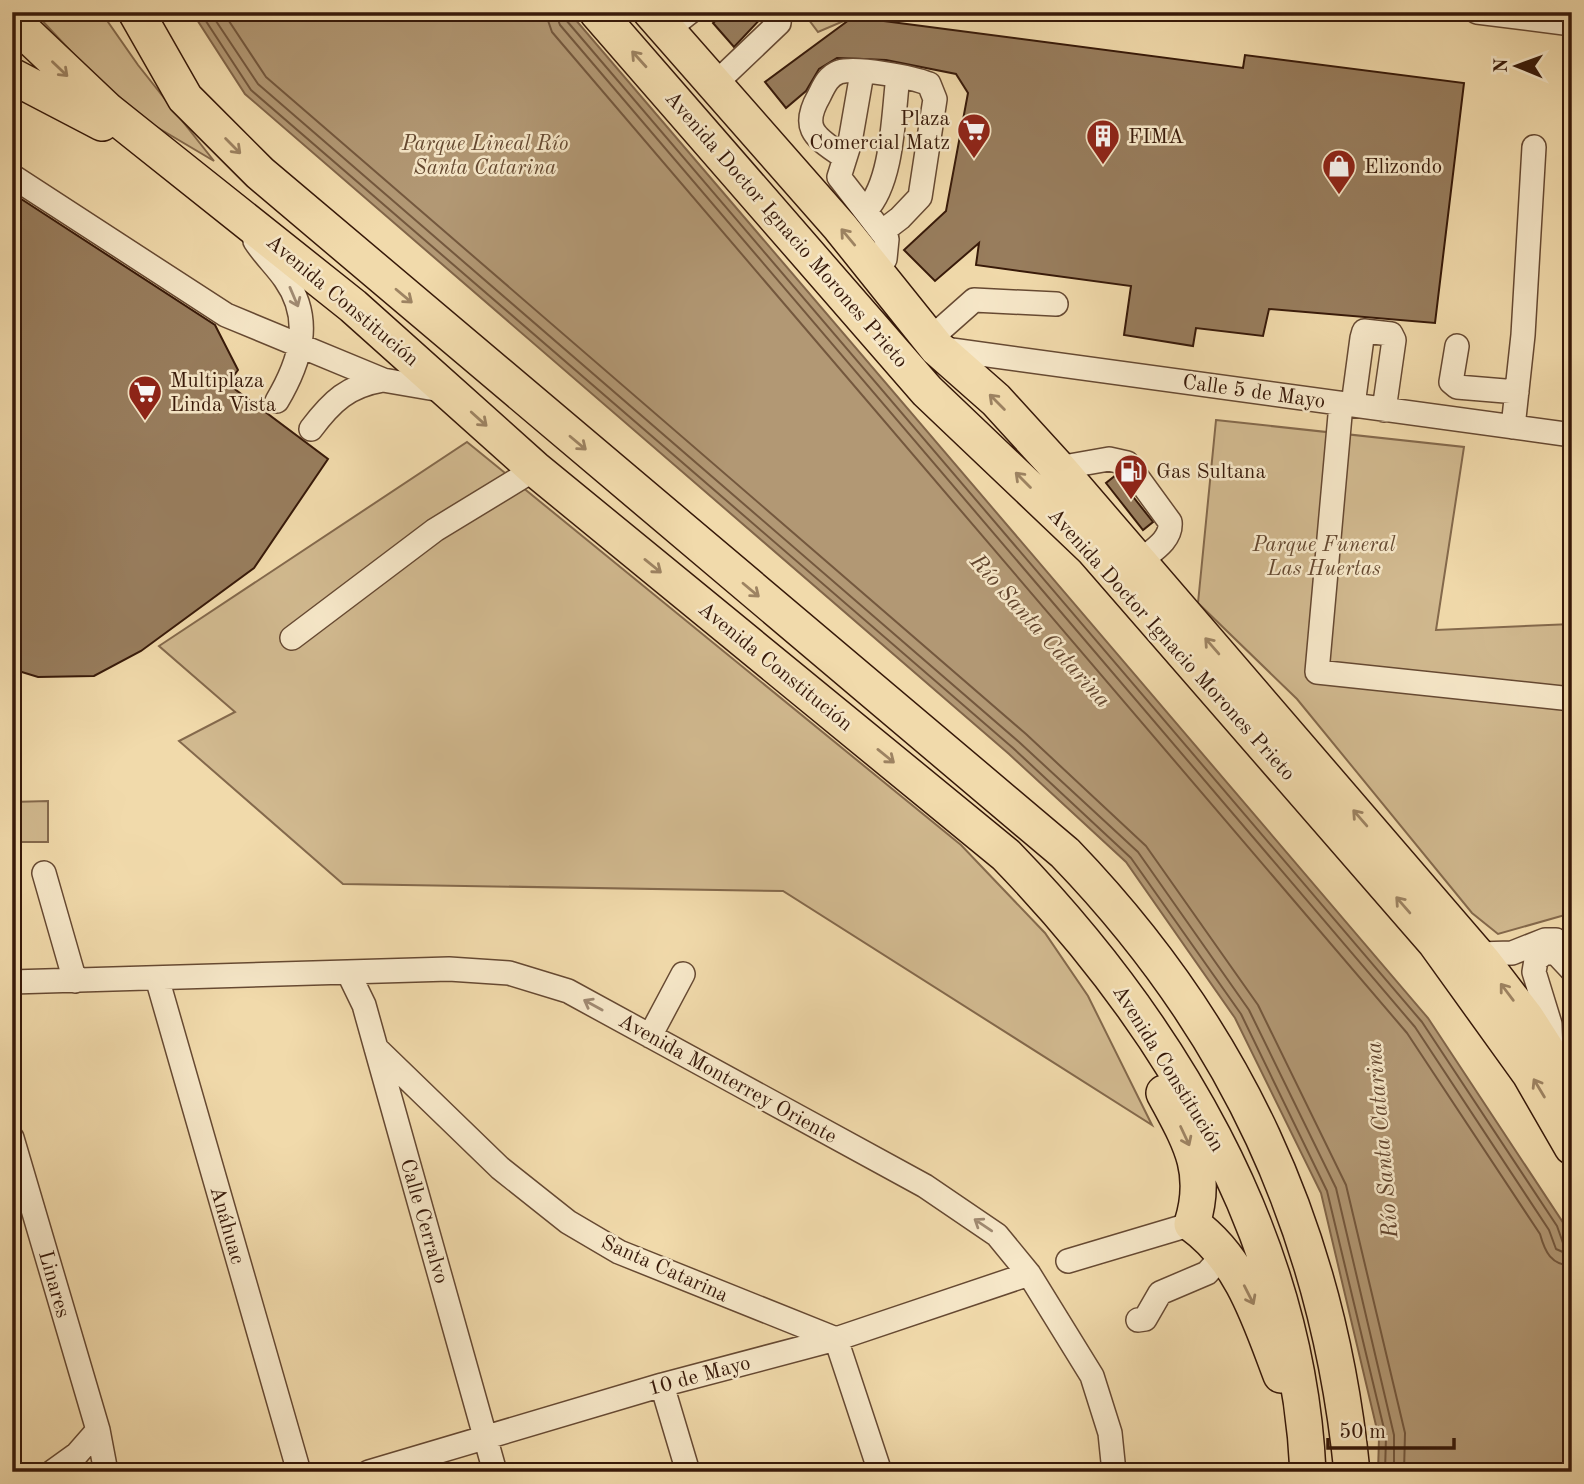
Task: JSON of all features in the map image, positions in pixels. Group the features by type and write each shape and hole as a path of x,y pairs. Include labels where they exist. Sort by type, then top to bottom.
{"highway":[{"path":"113,12 185,97"},
{"name":"Avenida Constitución","path":"136,12 185,97 260,173 1065,853 1132,926 1192,1006 1218,1049 1243,1092 1284,1182 1317,1277 1330,1325 1352,1472"},
{"name":"Avenida Doctor Ignacio Morones Prieto","path":"597,12 927,390 1093,548 1435,942 1530,1074 1572,1147"},
{"name":"Avenida Doctor Ignacio Morones Prieto","path":"669,18 716,83 877,271 933,343 996,400 1058,468 1477,954 1564,1075"},
{"name":"Avenida Constitución","path":"12,20 69,78 353,306 535,469 1006,855 1064,917 1117,984 1194,1102 1239,1184 1287,1322 1306,1425 1308,1472"},
{"path":"12,76 90,118 146,140"},
{"path":"174,161 351,250"},
{"path":"1117,984 1144,1057 1195,1157 1201,1181 1199,1201 1192,1224 1216,1241 1258,1312 1283,1380 1306,1425"}],"street":[{"path":"716,83 779,23 780,12"},
{"path":"1477,12 1566,20"},
{"path":"845,158 816,137 809,122 810,111 829,78 844,71 898,76 929,84 936,99 920,197 892,225 885,258 877,271"},
{"path":"862,73 839,177 872,204 892,225"},
{"path":"872,204 885,175 898,76"},
{"path":"1513,427 1535,148"},
{"path":"12,176 226,315 383,380 449,391"},
{"path":"245,219 255,242 286,281 297,302 302,324 302,348 291,377 277,401"},
{"path":"933,343 974,300 1056,304"},
{"path":"1384,410 1394,340 1391,334 1364,331 1347,405 1317,672 1572,699"},
{"name":"Calle 5 de Mayo","path":"933,343 1347,405 1572,435"},
{"path":"1457,346 1451,382 1457,387 1517,392"},
{"path":"311,429 330,404 347,390 383,380"},
{"path":"1058,468 1109,459 1127,463 1170,522 1171,530 1166,539 1140,561"},
{"path":"292,638 435,530 535,469"},
{"path":"44,873 75,981"},
{"path":"1477,954 1512,953 1545,940 1563,940 1572,946"},
{"path":"1564,1075 1534,972 1536,960 1544,953 1556,953 1572,970"},
{"name":"Avenida Monterrey Oriente","path":"12,982 449,969 509,973 568,991 925,1186 997,1235 1029,1275 1092,1376 1110,1433 1114,1472"},
{"path":"363,1005 390,970"},
{"name":"Calle Cerralvo","path":"348,972 363,1005 376,1048 495,1472"},
{"path":"650,1036 683,974"},
{"name":"Anáhuac","path":"158,978 299,1472"},
{"name":"Santa Catarina","path":"376,1048 500,1168 568,1222 619,1252 836,1339"},
{"name":"Linares","path":"12,1138 98,1430 106,1472"},
{"path":"1068,1261 1192,1224"},
{"path":"1138,1320 1145,1319 1160,1293 1207,1273 1224,1254"},
{"name":"10 de Mayo","path":"369,1472 662,1385 836,1339 1029,1275"},
{"path":"836,1339 880,1472"},
{"path":"662,1385 688,1472"},
{"path":"52,1472 78,1454 98,1430"}],"green space":[{"path":"34,12 101,12 138,65 214,161 155,126 95,77"},
{"path":"803,12 878,12 878,20 853,17 818,32"},
{"name":"Parque Funeral Las Huertas","path":"1216,420 1464,447 1436,630 1572,624 1572,913 1498,934 1472,913 1297,699 1198,603"},
{"path":"467,442 961,845 1045,933 1088,996 1152,1125 783,891 343,884 179,741 235,712 159,646"},
{"path":"48,801 48,842 12,842 12,802"}],"water":[{"name":"Río Santa Catarina","path":"192,12 569,12 1428,1018 1564,1224 1572,1251 1572,1472 1378,1472 1379,1438 1321,1193 1235,1018 1126,862 1009,754 245,94"}],"building":[{"path":"725,12 766,13 734,47 713,23"},
{"path":"853,17 1243,68 1245,55 1464,83 1435,323 1269,309 1263,336 1196,328 1193,346 1124,335 1131,286 976,265 979,243 935,281 904,250 946,211 968,93 956,74 886,60 837,58 819,69 806,91 786,108 765,82"},
{"name":"Multiplaza Linda Vista","path":"12,193 215,325 238,370 228,384 328,459 254,568 141,651 94,676 38,677 12,669"},
{"name":"Gas Sultana","path":"1116,475 1153,522 1143,530 1106,483"}],"place":[{"name":"Plaza Comercial Matz","path":"974,160"},
{"name":"FIMA","path":"1103,166"},
{"name":"Elizondo","path":"1339,196"},
{"name":"Multiplaza Linda Vista","path":"145,422"},
{"name":"Gas Sultana","path":"1131,501"}],"park label":[{"name":"Parque Lineal Río Santa Catarina","path":"485,155"}]}
